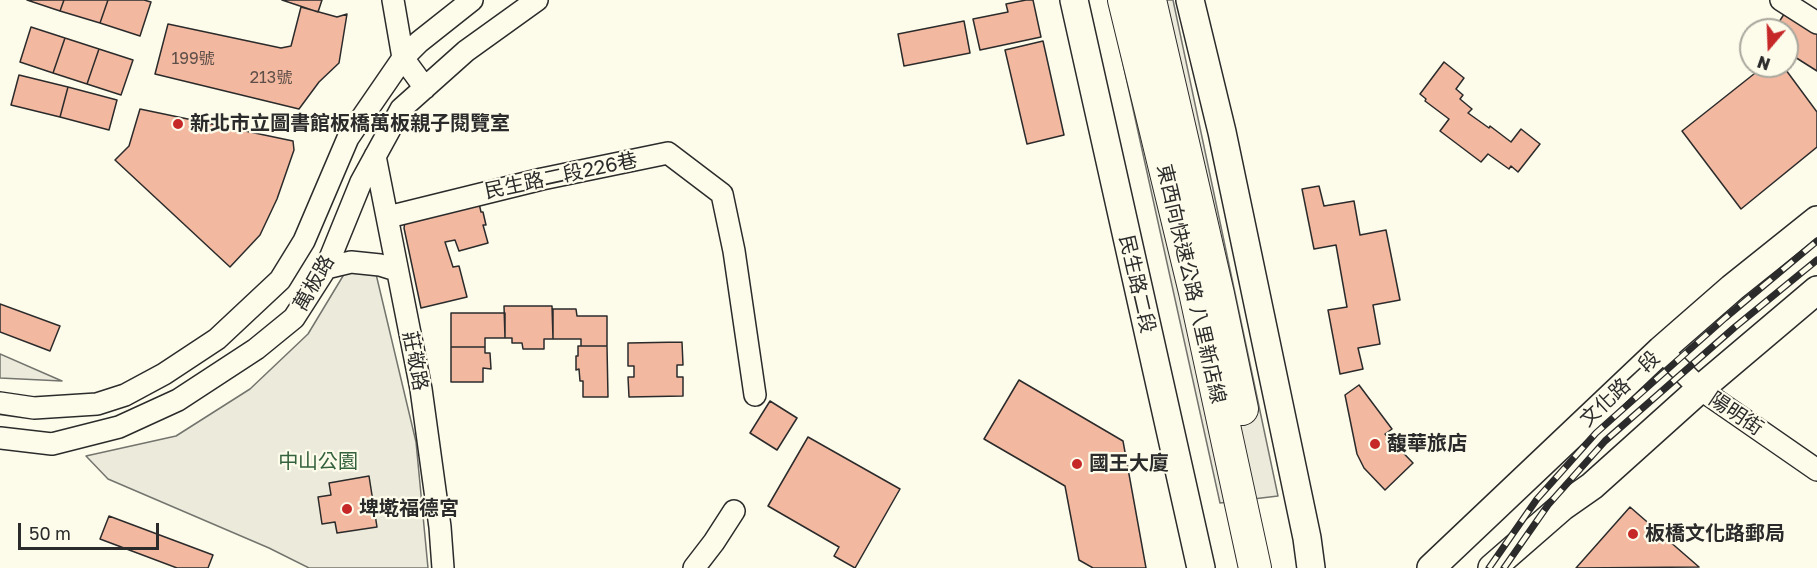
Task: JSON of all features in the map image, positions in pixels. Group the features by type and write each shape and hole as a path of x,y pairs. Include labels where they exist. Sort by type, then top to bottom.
{"highway":[{"name":"東西向快速公路 八里新店線","path":"1124,0 1195,292 1255,568"},
{"name":"東西向快速公路 八里新店線","path":"1150,0 1218,294 1276,568"}],"main road":[{"name":"民生路二段","path":"1074,0 1201,568"},
{"path":"1190,0 1222,132 1307,538 1311,568"},
{"name":"文化路一段","path":"1431,568 1661,350 1742,280 1817,220"},
{"path":"1492,568 1562,507 1593,486 1700,389 1817,290"},
{"path":"1186,568 1188,513"},
{"path":"1307,538 1320,558 1332,568"}],"street":[{"path":"393,0 403,58 425,87"},
{"name":"萬板路","path":"0,403 34,408 97,404 125,395 164,374 217,339 280,280 304,241 348,138 403,58 419,42 472,0"},
{"name":"萬板路","path":"0,438 52,444 119,427 178,400 256,349 294,318 326,268 361,182 401,109 466,51 537,0"},
{"path":"1781,0 1817,23"},
{"name":"民生路二段226巷","path":"388,216 542,178 668,153 722,194 732,241 755,395"},
{"name":"莊敬路","path":"375,156 423,398 440,527 443,568"},
{"path":"326,268 351,262 380,265 396,270"},
{"name":"陽明街","path":"1661,350 1700,389 1817,470"},
{"path":"694,568 734,511"}],"green space":[{"name":"中山公園","path":"346,271 376,274 416,442 428,568 309,568 269,548 108,479 86,456 176,436 250,389 308,334"},
{"path":"0,354 62,381 0,378"}],"shaded area":[{"path":"1109,0 1173,0 1278,496 1220,503"}],"building":[{"path":"27,0 64,0 60,11"},
{"path":"64,0 108,0 100,23 60,11"},
{"path":"108,0 151,2 140,36 100,23"},
{"path":"282,0 322,0 318,12"},
{"path":"1033,0 1041,37 980,50 973,19 1008,12 1006,4"},
{"path":"301,7 337,17 347,14 339,63 319,82 299,109 155,74 168,24 281,48 291,46"},
{"path":"1786,11 1797,18 1782,18"},
{"path":"1799,19 1817,31 1817,71 1799,60"},
{"path":"964,21 970,53 904,66 898,34"},
{"path":"31,27 65,38 53,73 20,62"},
{"path":"65,38 99,49 87,84 53,73"},
{"path":"1043,41 1064,135 1027,144 1005,50"},
{"path":"99,49 133,60 121,95 87,84"},
{"path":"1444,62 1464,78 1456,89 1463,95 1460,99 1472,109 1468,113 1511,142 1521,129 1540,144 1518,172 1511,166 1509,169 1488,154 1481,162 1440,131 1449,119 1425,101 1426,99 1420,94"},
{"path":"19,75 68,87 60,117 11,105"},
{"path":"1749,78 1792,78 1817,112 1817,147 1741,209 1682,131"},
{"path":"68,87 117,100 109,130 60,117"},
{"path":"140,109 293,141 294,150 277,199 260,235 230,267 115,160 129,146"},
{"path":"1319,186 1324,206 1354,201 1360,235 1386,230 1400,300 1373,305 1380,344 1358,348 1363,369 1340,374 1328,310 1347,307 1336,245 1314,249 1302,189"},
{"path":"478,199 486,225 483,225 488,243 459,251 455,240 445,242 453,267 459,266 467,297 421,308 404,228 405,222"},
{"path":"0,304 60,326 50,351 0,332"},
{"path":"504,306 552,306 553,339 544,339 544,349 523,349 522,343 512,343 512,338 505,338"},
{"path":"553,309 576,309 577,316 607,316 607,346 581,346 581,339 553,339"},
{"path":"451,313 505,313 505,338 485,338 485,347 451,347"},
{"path":"682,342 683,365 677,365 677,377 683,377 683,396 629,397 628,377 634,377 634,366 628,366 628,343"},
{"path":"578,346 607,346 608,397 583,397 583,381 580,381 579,369 576,370"},
{"path":"451,347 485,347 485,353 490,353 491,369 483,368 483,382 451,382"},
{"name":"國王大廈","path":"1019,380 1123,441 1146,568 1093,568 1079,560 1065,486 984,439"},
{"name":"馥華旅店","path":"1359,385 1392,429 1385,434 1413,463 1385,490 1364,468 1357,454 1345,395"},
{"path":"770,401 797,418 777,450 750,433"},
{"path":"808,437 900,489 855,568 834,556 839,547 768,506"},
{"name":"埤墘福德宮","path":"369,476 377,527 337,533 335,522 322,524 318,497 331,495 329,483"},
{"name":"板橋文化路郵局","path":"1630,507 1699,567 1576,568"},
{"path":"109,516 213,555 208,568 177,568 100,539"}],"railway":[{"path":"1489,568 1537,499 1596,433 1725,318 1817,241"},
{"path":"1504,568 1548,505 1605,441 1735,327 1817,260"}],"place":[{"name":"新北市立圖書館板橋萬板親子閱覽室","path":"178,124"},
{"name":"馥華旅店","path":"1375,444"},
{"name":"國王大廈","path":"1077,464"},
{"name":"埤墘福德宮","path":"347,509"},
{"name":"板橋文化路郵局","path":"1633,534"}]}
